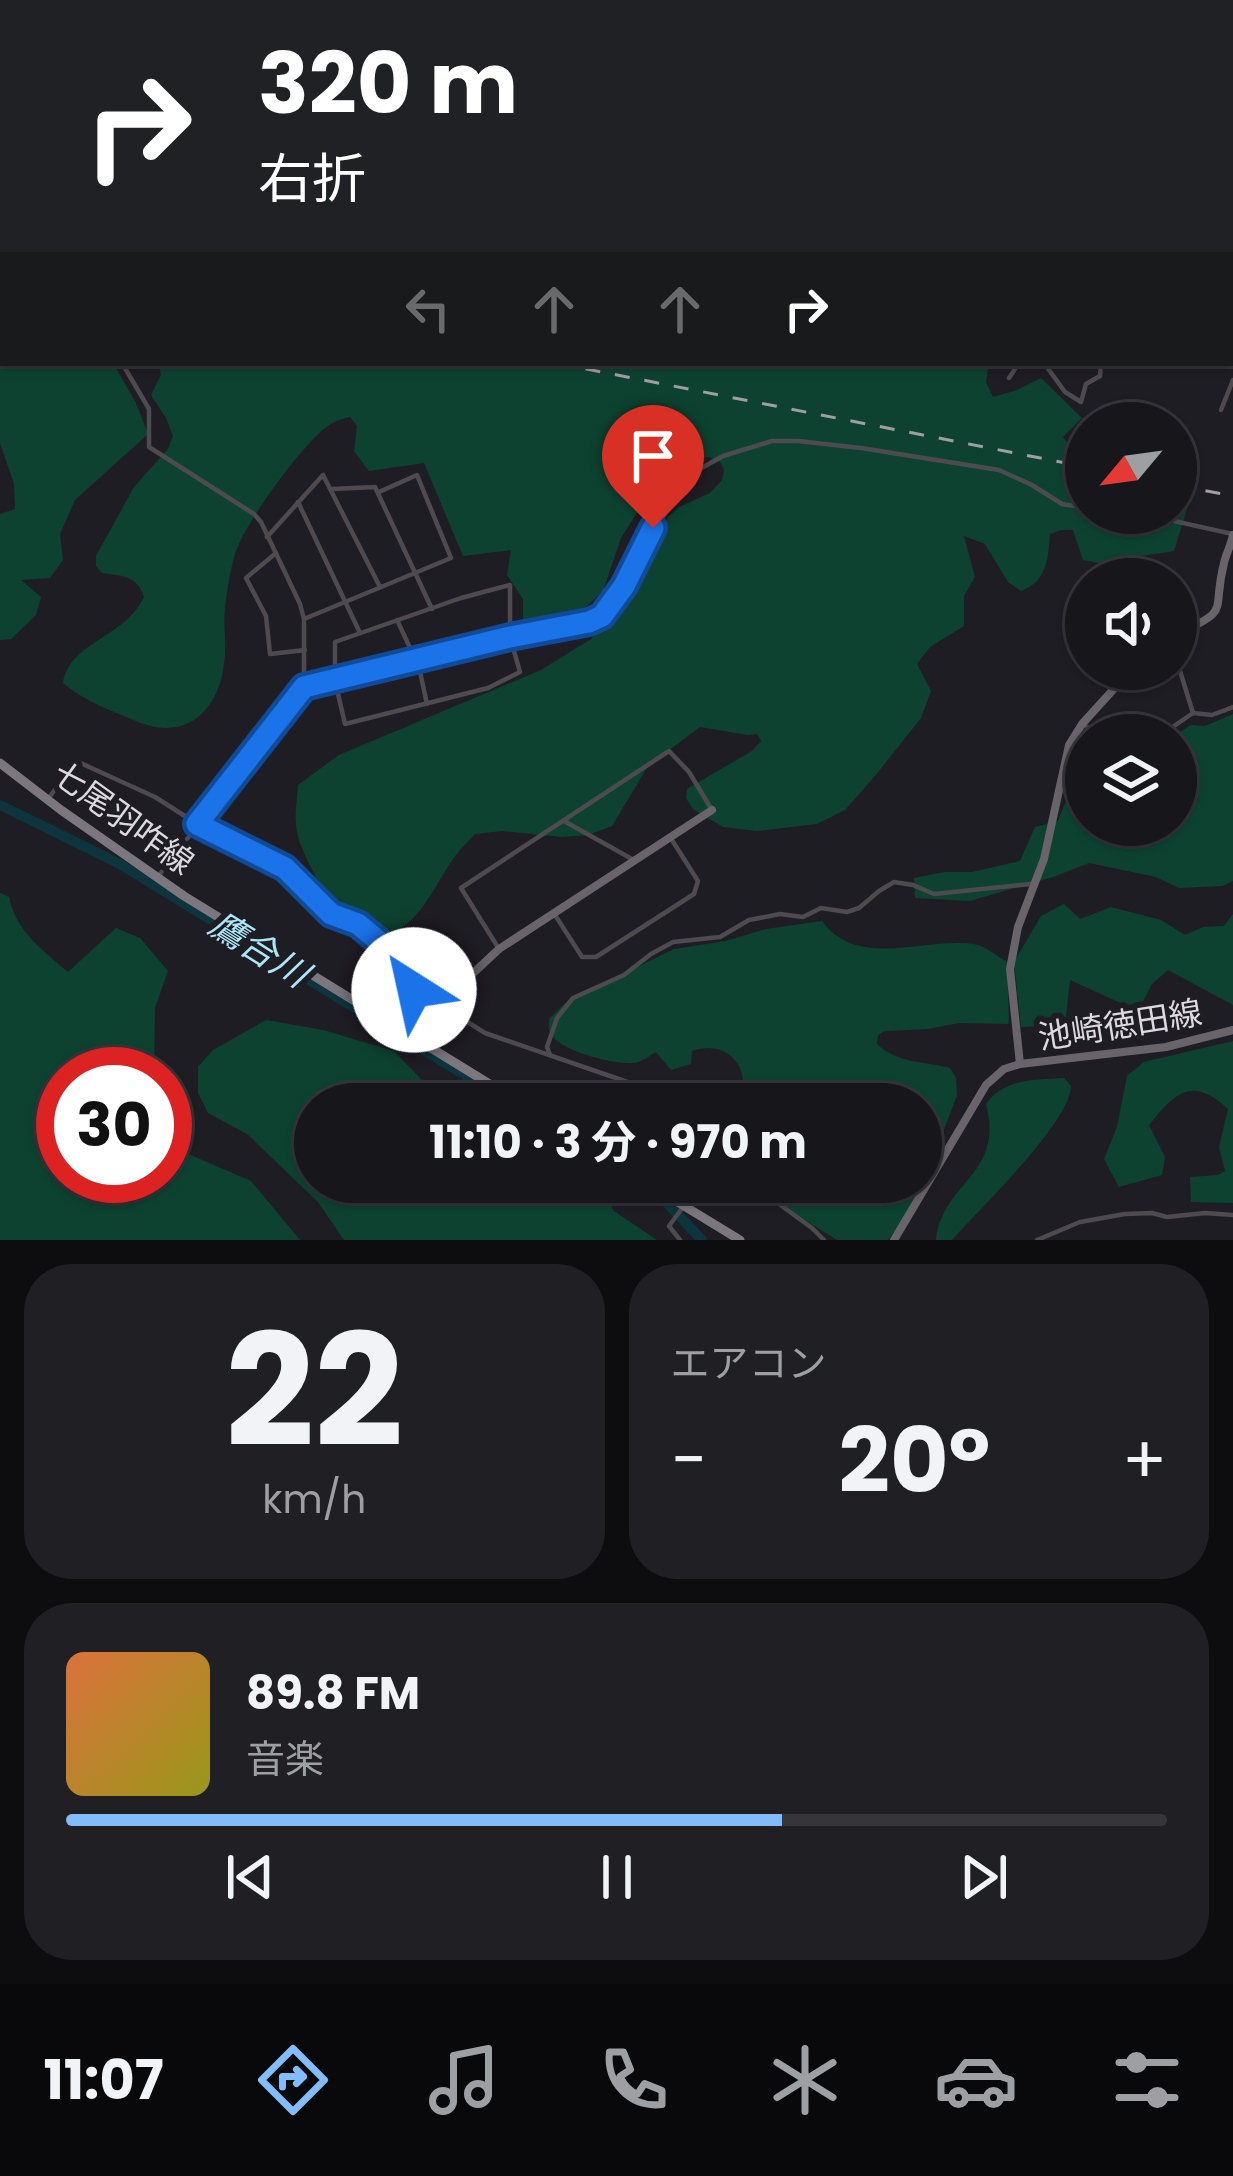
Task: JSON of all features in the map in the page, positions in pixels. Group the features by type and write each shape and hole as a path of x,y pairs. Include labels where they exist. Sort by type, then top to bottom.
{"main road":[{"name":"七尾羽咋線","path":"0,763 156,878 488,1083"},
{"path":"679,1203 740,1240"}],"street":[{"path":"124,366 149,409 149,447 254,514 304,619 304,687 156,878"},
{"path":"1009,377 1017,366"},
{"path":"1046,366 1065,392 1081,402 1086,384 1100,376 1101,366"},
{"path":"1221,410 1233,380"},
{"path":"304,687 602,616 624,586 653,528 698,470 724,455 772,441 860,448 999,470 1065,504"},
{"path":"267,536 323,475 380,587"},
{"path":"304,619 451,558 417,475 379,492"},
{"path":"332,489 372,485 379,492 432,609"},
{"path":"298,502 360,634"},
{"path":"1197,527 1233,535 1224,564 1221,604 1217,613 1197,625"},
{"path":"276,553 247,578 266,616 270,654 305,650"},
{"path":"510,585 510,637 520,672 488,688 345,724 335,681 335,642 510,585"},
{"path":"397,620 416,661 427,704"},
{"path":"1091,714 1113,690"},
{"path":"1186,690 1193,713 1213,716 1233,707"},
{"path":"416,1038 439,1006 499,949 712,810 689,772 669,751 461,888 499,949"},
{"path":"48,800 76,761 172,806 197,824 285,868 331,914 358,924 382,944 391,973 439,1006 485,1033 630,1083"},
{"path":"1020,1064 1010,969 1018,927 1044,860 1065,763"},
{"path":"564,821 634,861"},
{"path":"554,913 582,957 596,957 694,894 698,881 670,837"},
{"path":"550,1055 547,1047 557,1018 573,998 624,975 673,942 720,937 749,920 780,914 803,917 821,908 847,912 894,882 934,894 1034,884"},
{"name":"池崎徳田線","path":"894,1240 986,1084 1004,1069 1166,1047 1233,1030"},
{"path":"778,1203 824,1240"},
{"path":"680,1240 668,1226 684,1206"},
{"path":"1037,1240 1080,1222 1125,1214 1233,1215"}],"green space":[{"path":"0,366 115,366 148,434 75,500 60,534 63,560 50,578 21,580 41,597 36,615 11,639 0,640 0,514 15,509 14,484 0,443"},
{"path":"159,366 989,366 986,382 993,397 1041,378 1066,402 1065,530 1050,534 1041,575 1021,591 1008,582 985,544 964,536 975,577 964,596 964,626 930,647 917,664 931,691 921,718 845,810 817,824 757,831 723,827 693,809 687,789 761,741 757,734 700,727 648,766 612,826 588,835 561,837 502,831 475,834 408,923 372,936 348,922 307,859 296,827 298,785 339,755 541,670 591,639 634,590 668,517 710,493 724,470 709,457 685,459 647,497 621,538 603,591 577,615 523,627 523,599 507,575 511,550 463,556 424,463 369,471 354,451 357,426 350,417 334,422 288,469 240,541 229,581 224,664 214,697 196,719 169,728 153,727 98,705 63,683 76,658 124,622 144,597 133,581 102,573 96,556 134,487 168,449 173,436 151,395 161,375"},
{"path":"1074,534 1179,534 1174,551 1134,558 1082,558"},
{"path":"1233,714 1233,881 1179,888 1156,877 1089,863 970,901 915,898 914,878 1020,861 1035,827 1058,821 1065,803 1065,846 1197,846 1197,725"},
{"path":"0,893 9,897 32,939 68,972 116,928 140,938 168,971 155,1008 154,1047 36,1047 36,1203 192,1203 192,1156 251,1181 300,1240 0,1240"},
{"path":"1064,904 1080,919 1111,907 1161,920 1185,935 1203,927 1224,926 1233,914 1233,1005 1168,970 1152,984 1138,1011 1070,980 1065,1025 1021,1027 1014,962 1041,916"},
{"path":"822,921 854,944 893,948 974,944 1007,962 1009,1024 959,1023 878,1035 877,1044 893,1055 950,1068 957,1095 942,1135 942,1083 741,1083 737,1063 718,1049 692,1051 691,1064 671,1070 656,1052 630,1063 607,1060 581,1053 552,1036 549,1019 565,1003 674,949"},
{"path":"266,1020 323,1030 394,1051 425,1083 294,1083 294,1179 247,1134 208,1113 198,1093 198,1067 213,1050"},
{"path":"1233,1041 1233,1203 1191,1202 1190,1177 1225,1171 1219,1147 1228,1109 1194,1091 1176,1097 1149,1125 1165,1157 1162,1175 1119,1187 1104,1159 1117,1127 1127,1076 1144,1062"},
{"path":"1064,1078 1071,1086 1067,1102 1040,1143 952,1240 936,1240 949,1204 987,1147 986,1104 1011,1085"},
{"path":"319,1203 610,1203 657,1240 344,1240"},
{"path":"912,1203 888,1240 837,1240 781,1205"}],"waterway":[{"name":"鷹合川","path":"0,805 118,863 478,1083"},
{"name":"鷹合川","path":"667,1203 702,1240"}],"railway":[{"path":"571,366 1065,463"},
{"path":"1197,489 1233,496"}],"route":[{"path":"414,990 391,973 382,944 358,924 331,914 285,868 197,824 304,687 589,622 602,616 624,586 653,528"}]}
